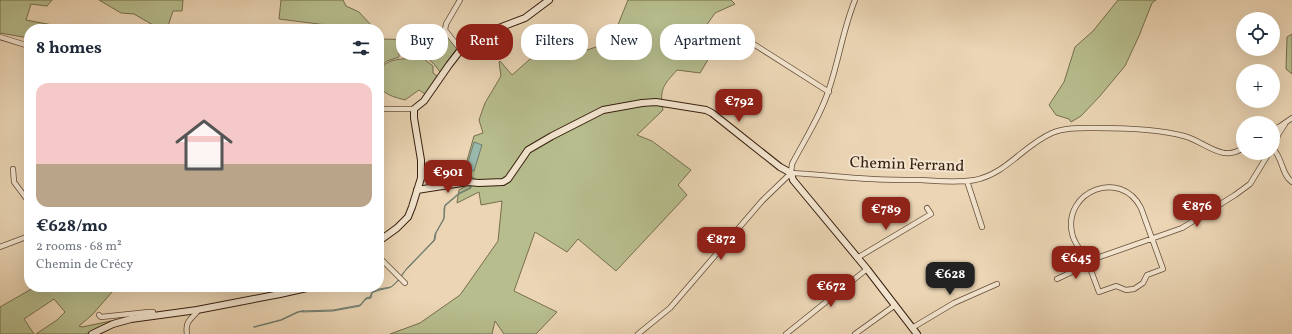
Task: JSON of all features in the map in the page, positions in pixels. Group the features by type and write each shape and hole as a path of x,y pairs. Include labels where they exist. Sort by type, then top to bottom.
{"street":[{"path":"456,44 445,30 446,24 460,0"},
{"path":"509,24 525,18 549,0"},
{"path":"855,0 846,26 829,92 792,164 791,173 793,180 867,269 917,334"},
{"path":"0,37 24,44"},
{"path":"755,45 829,92"},
{"path":"384,109 414,109 424,101 456,57"},
{"path":"417,190 468,182 503,182 508,178 528,150 552,136 603,110 642,102 656,102 699,108 712,114 780,167 791,173"},
{"path":"384,237 397,228 408,217 417,190 421,170 414,109"},
{"path":"1280,126 1291,119"},
{"path":"1280,133 1291,119"},
{"name":"Chemin Ferrand","path":"791,173 872,179 967,181 982,178 997,172 1043,137 1069,128 1131,130 1185,136 1200,142 1212,150 1223,153 1236,151"},
{"path":"1085,257 1089,256 1094,259 1182,228 1250,184 1265,160"},
{"path":"1280,160 1284,174 1287,179 1292,182"},
{"path":"13,169 14,182 24,195"},
{"path":"638,334 670,308 762,201 791,173"},
{"path":"967,181 982,228"},
{"path":"1085,257 1072,234 1074,209 1079,201 1096,189 1110,187 1120,189 1132,196 1141,208 1163,269 1147,276 1144,283 1134,289 1126,290 1116,286 1099,292 1090,268"},
{"path":"857,258 931,214 927,208"},
{"path":"0,247 24,238"},
{"path":"1057,279 1080,268 1083,265 1082,262 1085,257"},
{"path":"1090,268 1094,266 1094,259"},
{"path":"384,262 402,280"},
{"path":"1083,265 1086,268 1090,268"},
{"path":"786,334 867,269"},
{"path":"912,328 954,303 997,284"},
{"path":"92,334 113,324 153,315 197,310 289,292"},
{"path":"855,334 894,306"},
{"path":"187,334 187,322 197,312 197,310"},
{"path":"99,315 102,317 153,312 153,315"}],"green space":[{"path":"0,0 52,0 47,6 31,4 26,20 47,24 24,24 24,37 0,33"},
{"path":"99,0 183,0 182,11 173,11 169,24 151,24 134,14 121,13"},
{"path":"281,0 343,0 346,6 359,12 370,24 318,24 279,19"},
{"path":"628,0 731,0 735,4 715,13 707,24 660,24 660,60 708,60 700,73 677,70 666,83 662,92 663,110 637,135 652,141 691,170 678,185 687,195 616,271 578,239 567,252 535,232 514,291 557,312 536,334 504,334 495,321 492,334 390,334 420,323 460,295 498,241 502,201 481,205 479,192 457,203 459,190 476,180 464,171 474,136 483,133 479,120 485,103 501,76 499,62 500,61 512,75 529,60 588,60 588,50 596,47 596,60 652,60 652,24 618,24"},
{"path":"1118,0 1156,0 1152,3 1125,66 1081,116 1071,122 1069,119 1056,115 1049,105 1064,82 1075,47 1093,31"},
{"path":"1292,34 1292,74 1286,69 1287,37"},
{"path":"448,37 456,47 456,49 440,72 430,60 448,60"},
{"path":"384,39 396,39 396,58 384,64"},
{"path":"425,60 433,66 433,73 437,76 425,94 419,90 405,100 390,95 384,91 384,66 391,61"},
{"path":"26,292 112,292 92,315 79,326 82,327 111,321 86,334 36,334 57,320 65,312 54,299 24,319 34,334 0,334 0,307"}],"shaded area":[{"path":"474,142 482,145 474,171 466,169"},
{"path":"471,186 471,188 459,194 445,206 444,219 436,233 435,240 407,268 434,240 435,234 444,218 445,205 459,193 470,188"},
{"path":"372,292 375,292 372,293 371,298 366,299 360,306 333,311 302,312 333,310 360,305 366,298 370,297"}],"waterway":[{"path":"254,327 281,320 303,311"}]}
